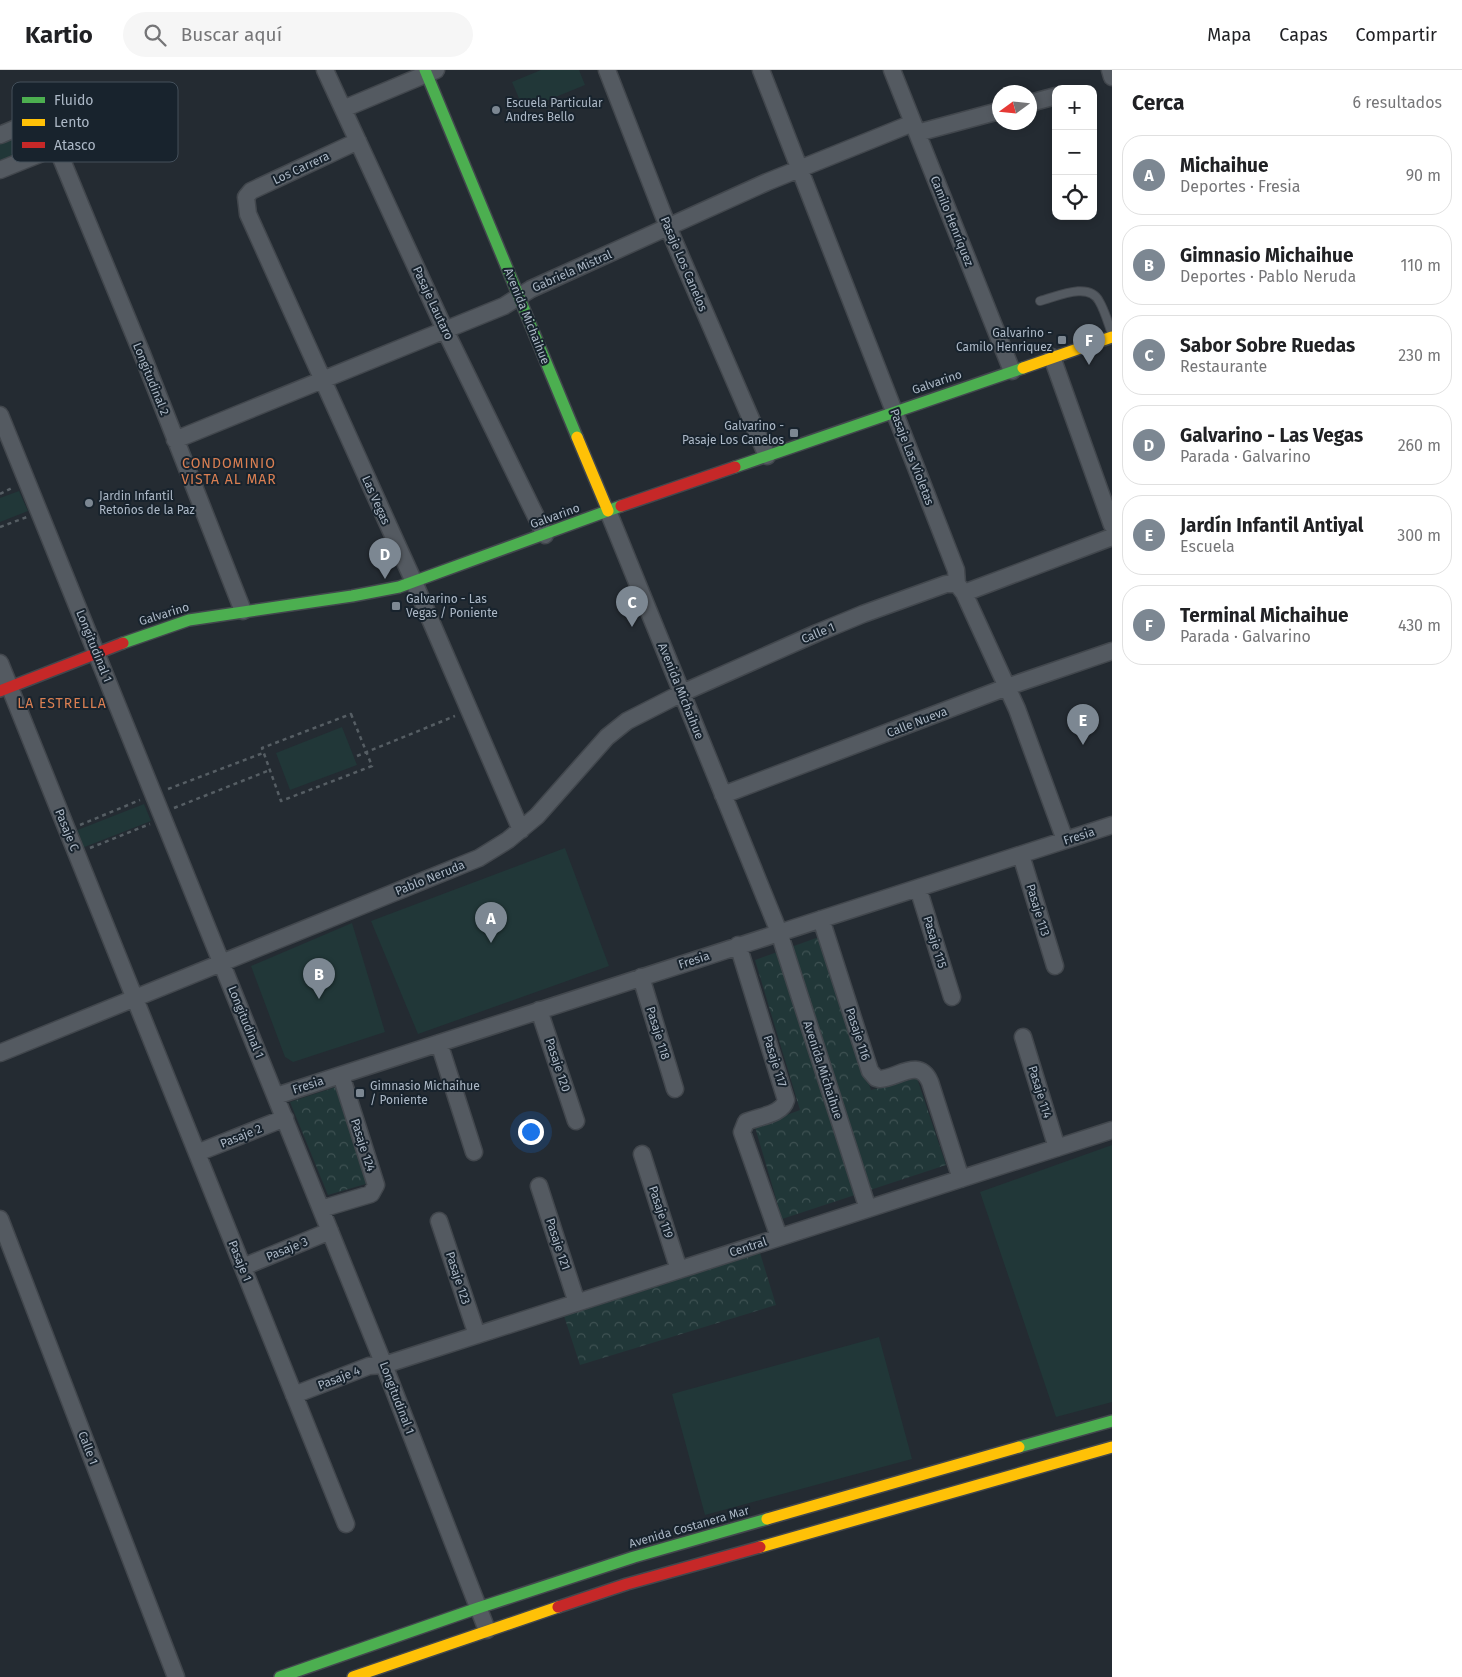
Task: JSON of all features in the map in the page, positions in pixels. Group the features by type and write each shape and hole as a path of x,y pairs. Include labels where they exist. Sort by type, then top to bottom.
{"main road":[{"name":"Avenida Michaihue","path":"429,71 519,297 608,512"},
{"name":"Galvarino","path":"5,689 173,624 204,617 379,592 414,582 545,534 1112,336"},
{"name":"Avenida Costanera Mar","path":"353,1677 487,1630 961,1477 1112,1421"},
{"name":"Avenida Costanera Mar","path":"280,1677 478,1608 634,1557 961,1477 1112,1447"}],"street":[{"name":"Pasaje Lautaro","path":"325,70 445,330 545,534"},
{"name":"Pasaje Los Canelos","path":"607,70 668,227 767,456"},
{"name":"Pasaje Las Violetas","path":"761,70 956,570 961,588 1007,687 1031,745 1065,840"},
{"name":"Camilo Henríquez","path":"892,70 1012,371"},
{"path":"1110,70 1112,77"},
{"path":"343,109 429,71"},
{"path":"1037,101 1052,97"},
{"name":"Gabriela Mistral","path":"175,440 504,306 531,288 799,168 915,128 992,113"},
{"name":"Longitudinal 2","path":"0,135 12,130"},
{"name":"Los Carrera","path":"246,196 358,141"},
{"path":"0,170 20,162"},
{"name":"Longitudinal 2","path":"63,162 243,611"},
{"name":"Las Vegas","path":"246,196 248,214 414,582 521,830"},
{"path":"1052,357 1112,525"},
{"name":"Longitudinal 1","path":"0,415 285,1118 487,1630"},
{"name":"Avenida Michaihue","path":"608,512 779,932 868,1209"},
{"name":"Calle 1","path":"682,692 862,614 946,584 961,588 1112,537"},
{"name":"Calle Nueva","path":"723,795 1007,687 1112,651"},
{"name":"Pasaje C","path":"0,663 5,689 67,830 135,998"},
{"name":"Pablo Neruda","path":"0,1053 479,858 521,830 552,801 615,729 626,721 682,692"},
{"name":"Fresia","path":"276,1096 1112,825"},
{"name":"Pasaje 113","path":"1020,855 1055,966"},
{"name":"Pasaje 115","path":"918,888 952,997"},
{"name":"Pasaje 116","path":"821,918 870,1071 880,1079 911,1070 925,1074 930,1082 961,1179"},
{"name":"Pasaje 117","path":"738,945 786,1100 783,1107 746,1122 742,1132 779,1237"},
{"name":"Pasaje 118","path":"641,977 675,1089"},
{"name":"Pasaje 1","path":"135,998 346,1524"},
{"name":"Pasaje 120","path":"540,1010 576,1121"},
{"name":"Pasaje 114","path":"1023,1037 1057,1148"},
{"path":"439,1043 474,1152"},
{"name":"Pasaje 124","path":"321,1209 371,1194 376,1185 340,1075"},
{"name":"Pasaje 2","path":"197,1153 285,1118"},
{"name":"Central","path":"384,1365 1112,1130"},
{"name":"Pasaje 119","path":"642,1154 679,1270"},
{"name":"Pasaje 121","path":"539,1186 577,1303"},
{"name":"Calle 1","path":"0,1219 4,1243 176,1677"},
{"name":"Pasaje 123","path":"439,1221 477,1335"},
{"name":"Pasaje 3","path":"243,1267 330,1231"},
{"name":"Pasaje 4","path":"294,1395 369,1366 384,1365"}],"lane":[{"path":"1040,300 1078,291 1090,292 1099,300 1112,336"}],"path":[{"path":"0,527 39,512"},
{"path":"357,756 469,710"},
{"path":"351,714 367,753 372,766 281,801 262,748 351,714"},
{"path":"67,830 263,753"},
{"path":"77,854 270,770"}],"green space":[{"path":"541,70 579,70 585,85 524,110 512,82"},
{"path":"12,138 12,158 0,163 0,143"},
{"path":"19,491 28,511 0,522 0,498"},
{"path":"342,727 357,765 290,790 276,753"},
{"path":"144,804 151,821 82,848 75,831"},
{"path":"565,848 609,966 418,1034 371,921"},
{"path":"352,923 385,1032 293,1062 285,1057 251,966"},
{"path":"819,937 871,1090 917,1078 946,1165 782,1219 755,1127 800,1110 755,960"},
{"path":"339,1086 369,1183 328,1195 290,1102"},
{"path":"1112,1145 1112,1402 1056,1417 980,1192"},
{"path":"760,1253 776,1305 580,1365 564,1316"},
{"path":"879,1337 912,1459 705,1515 672,1394"}],"traffic: fast":[{"path":"425,70 577,437"},
{"path":"735,467 1023,368"},
{"path":"123,643 189,620 352,596 399,587 621,506"},
{"path":"1019,1447 1112,1421"},
{"path":"280,1677 478,1608 634,1557 767,1519"}],"traffic: slow":[{"path":"1023,368 1112,337"},
{"path":"577,437 608,511"},
{"path":"767,1519 1019,1447"},
{"path":"760,1547 1112,1447"},
{"path":"353,1677 558,1607"}],"traffic: jam":[{"path":"621,506 735,467"},
{"path":"0,691 123,643"},
{"path":"558,1607 627,1584 760,1547"}],"place":[{"name":"Escuela Particular Andres Bello","path":"496,110"},
{"name":"Galvarino - Camilo Henriquez","path":"1062,340"},
{"name":"Terminal Michaihue","path":"1089,365"},
{"name":"Galvarino - Pasaje Los Canelos","path":"794,433"},
{"name":"Jardin Infantil Retoños de la Paz","path":"89,503"},
{"name":"Galvarino - Las Vegas","path":"385,579"},
{"name":"Galvarino - Las Vegas / Poniente","path":"396,606"},
{"name":"Sabor Sobre Ruedas","path":"632,627"},
{"name":"Jardín Infantil Antiyal","path":"1083,745"},
{"name":"Michaihue","path":"491,943"},
{"name":"Gimnasio Michaihue","path":"319,999"},
{"name":"Gimnasio Michaihue / Poniente","path":"360,1093"}],"district":[{"name":"CONDOMINIO VISTA AL MAR","path":"229,472"},
{"name":"LA ESTRELLA","path":"62,703"}]}
